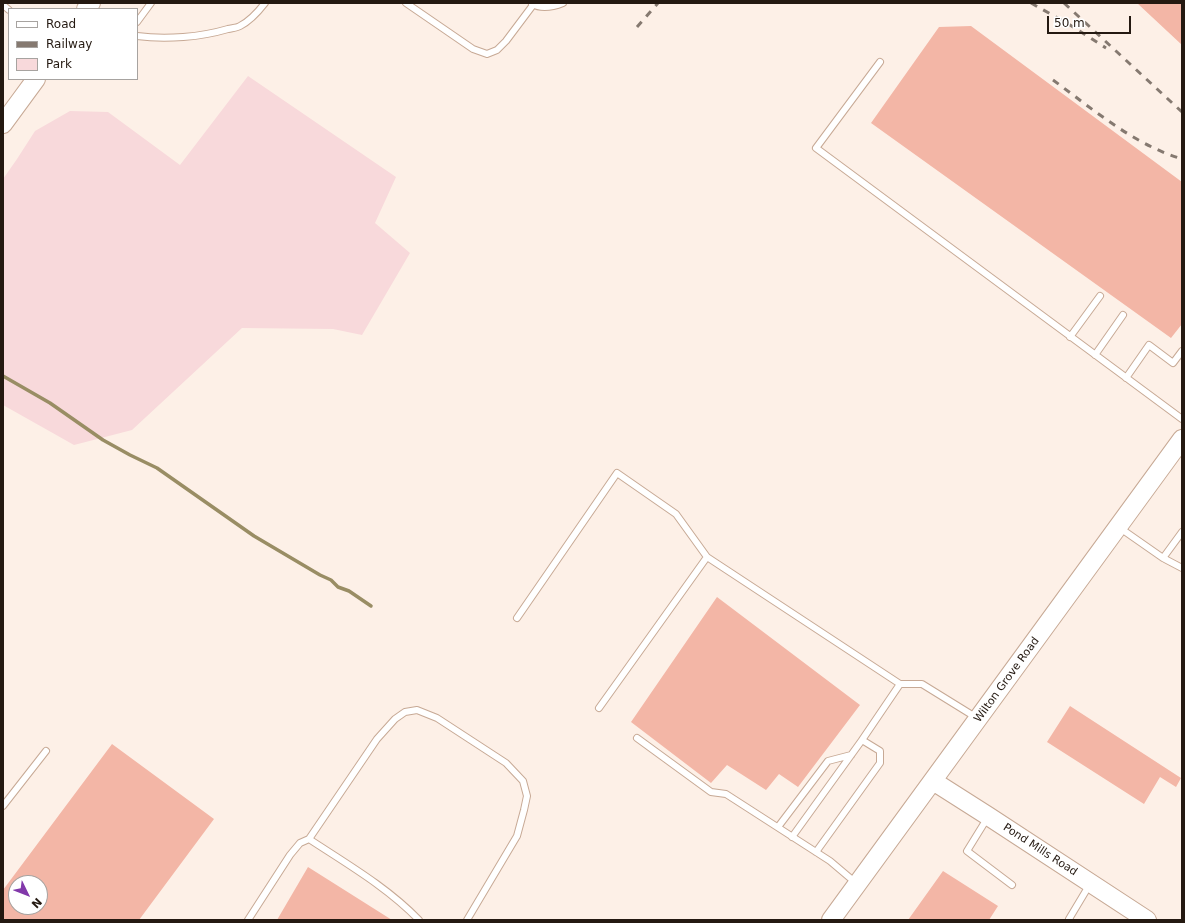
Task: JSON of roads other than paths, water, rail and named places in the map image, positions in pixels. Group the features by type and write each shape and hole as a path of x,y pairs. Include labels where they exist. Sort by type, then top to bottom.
{"main road":[{"path":"3,124 35,80"},
{"name":"Wilton Grove Road","path":"831,920 1182,439"},
{"name":"Pond Mills Road","path":"933,781 1147,920"}],"lane":[{"path":"138,21 151,3"},
{"path":"138,36 151,38 179,37 216,33 240,26 256,14 265,3"},
{"path":"406,3 473,49 487,54 497,50 506,41 532,4 552,7 563,3"},
{"path":"880,62 816,148 1182,419"},
{"path":"1070,337 1100,296"},
{"path":"1095,355 1123,315"},
{"path":"1126,378 1149,345 1173,363 1182,351"},
{"path":"517,618 617,473 676,514 707,557 900,684 922,684 978,719"},
{"path":"1118,527 1163,558 1182,568"},
{"path":"1163,558 1182,532"},
{"path":"599,708 707,557"},
{"path":"792,837 851,756 900,684"},
{"path":"248,920 290,855 300,843 309,839 377,739 395,719 405,712 417,710 437,718 506,763 523,781 527,796 517,836 467,920"},
{"path":"637,738 711,792 726,794 830,861 857,884"},
{"path":"816,852 880,764 880,751 862,740"},
{"path":"3,806 46,751"},
{"path":"778,827 828,761 851,756"},
{"path":"988,816 967,850 1012,885"},
{"path":"309,839 369,878 405,906 419,920"},
{"path":"1069,920 1091,883"}],"waterway":[{"path":"3,376 50,403 103,440 157,468 254,536 331,580 338,587 349,591 371,606"}],"railway":[{"path":"637,27 658,3"},
{"path":"1031,3 1070,25 1106,48"},
{"path":"1064,3 1182,112"},
{"path":"1053,80 1130,135 1164,153 1182,159"}]}
